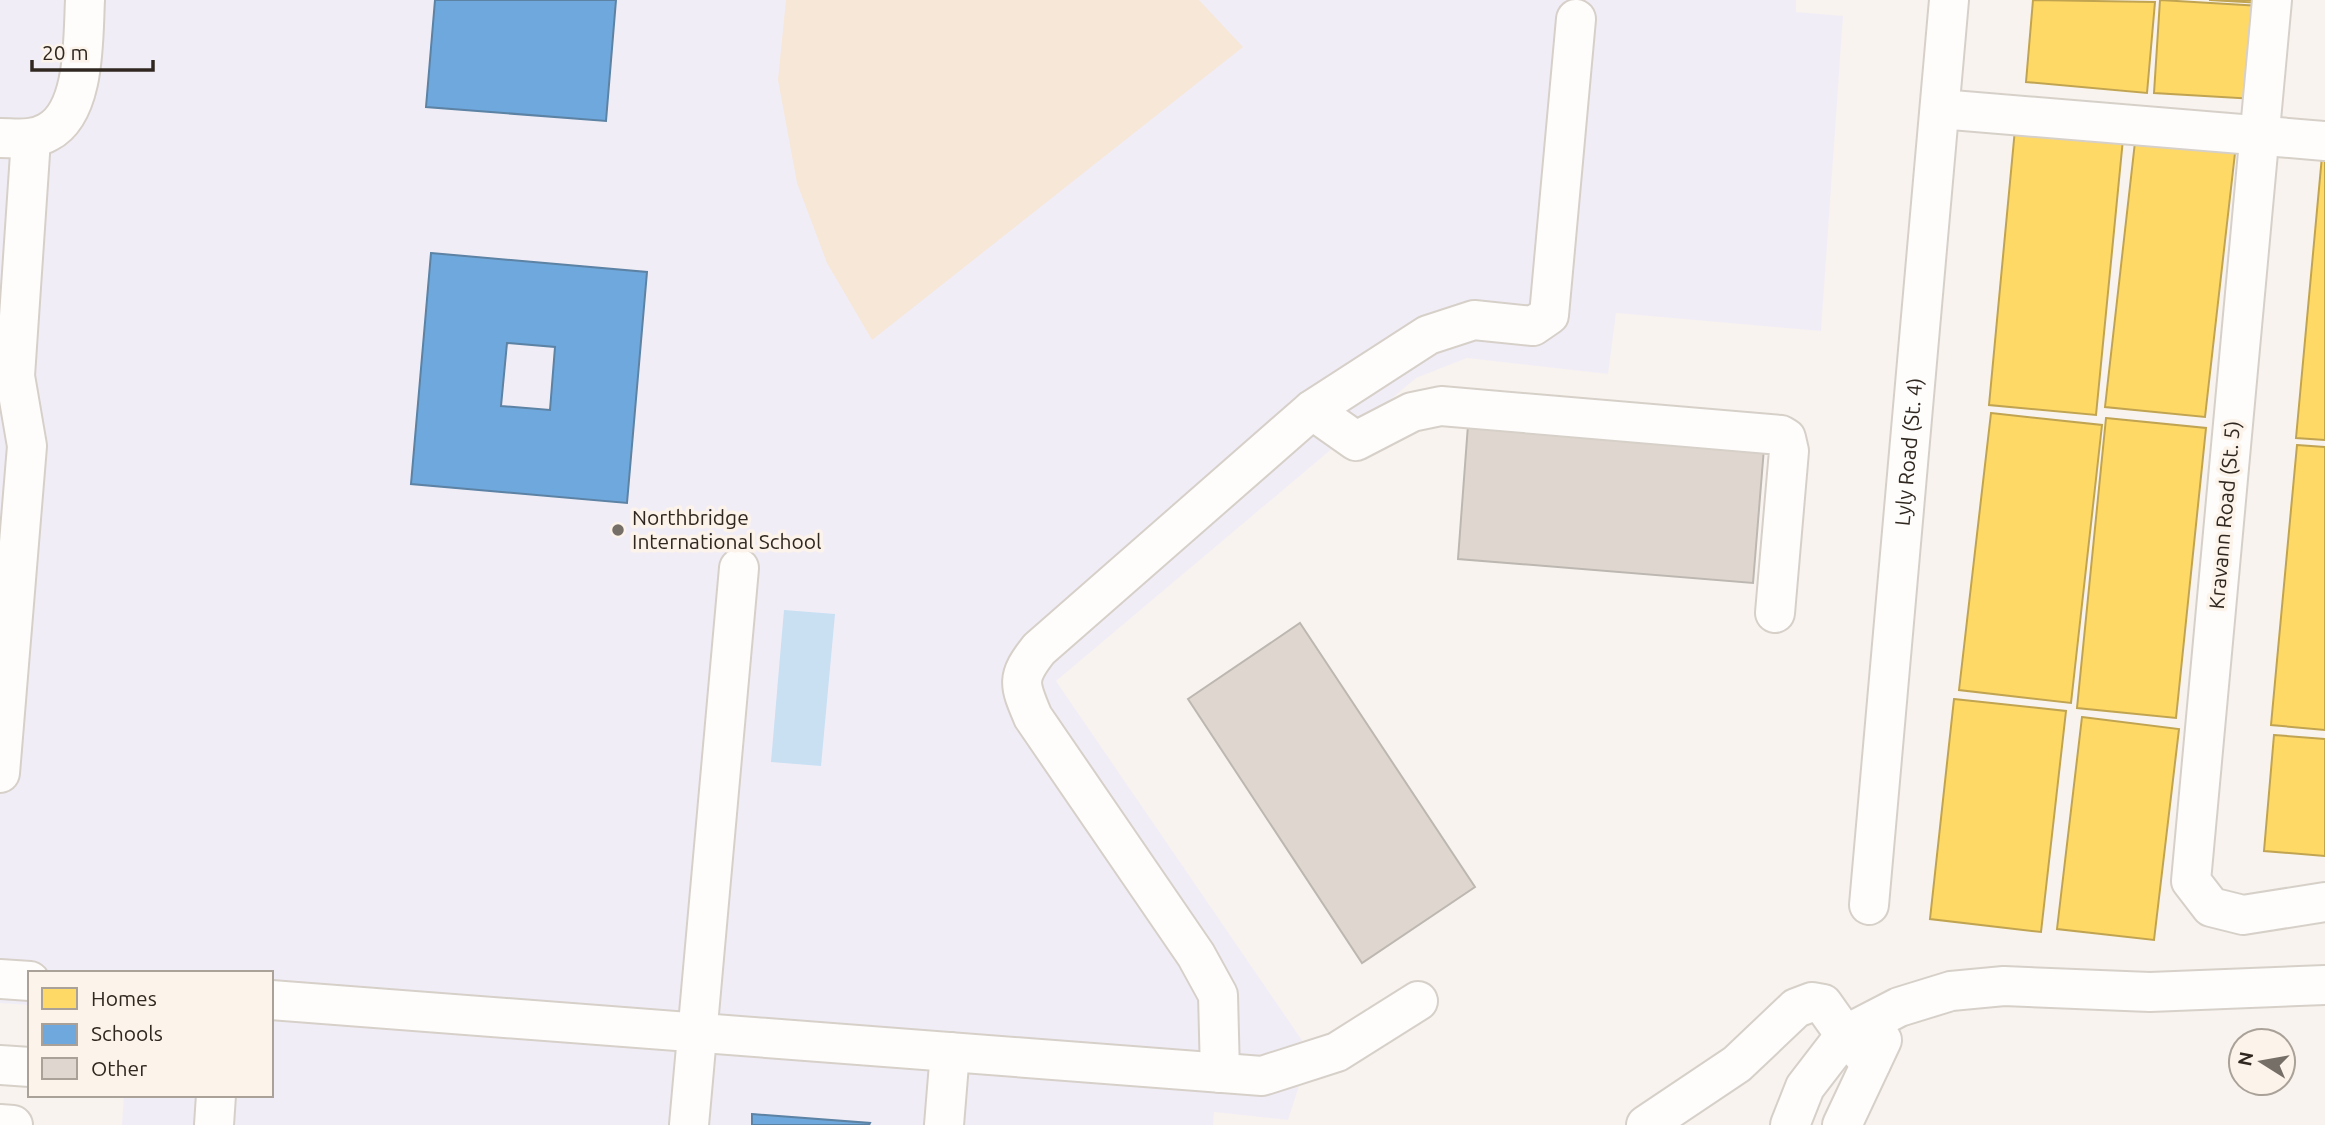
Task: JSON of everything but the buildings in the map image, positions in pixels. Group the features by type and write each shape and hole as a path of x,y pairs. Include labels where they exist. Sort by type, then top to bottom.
{"street":[{"path":"0,773 27,446 7,376 15,138 51,132 73,105 81,65 85,0"},
{"name":"Lyly Road (St. 4)","path":"1869,905 1950,0"},
{"name":"Kravann Road (St. 5)","path":"2272,0 2191,881 2211,907 2243,915 2325,902"},
{"path":"1220,1073 1218,995 1196,955 1033,717 1021,688 1023,670 1039,649 1312,410 1428,335 1474,320 1533,326 1549,315 1576,19"},
{"path":"1940,109 2325,141"},
{"path":"1312,410 1356,441 1412,412 1441,406 1782,435 1786,438 1788,451 1775,613"},
{"path":"689,1125 739,568"},
{"path":"0,979 28,981"},
{"path":"1790,1125 1805,1087 1845,1035 1899,1007 1951,991 2004,986 2150,992 2325,985"},
{"path":"273,1000 1262,1076 1337,1052 1418,1001"},
{"path":"1646,1125 1737,1064 1796,1008 1812,1002 1823,1004 1845,1035 1871,1063"},
{"path":"1842,1125 1899,1007"},
{"path":"944,1125 950,1052"},
{"path":"0,1065 28,1067"},
{"path":"214,1125 216,1097"},
{"path":"0,1124 13,1125"}],"shaded area":[{"name":"Northbridge International School","path":"0,0 1796,0 1796,12 1843,16 1821,331 1616,313 1608,374 1467,358 1416,378 1056,681 1310,1052 1288,1120 1214,1112 1213,1125 122,1125 124,1097 273,1097 273,971 28,971 28,1005 0,1003"},
{"path":"786,0 1199,0 1243,47 872,340 827,263 797,183 778,80"}],"water":[{"path":"784,610 835,614 821,766 771,762"}],"place":[{"name":"Northbridge International School","path":"618,530"}]}
